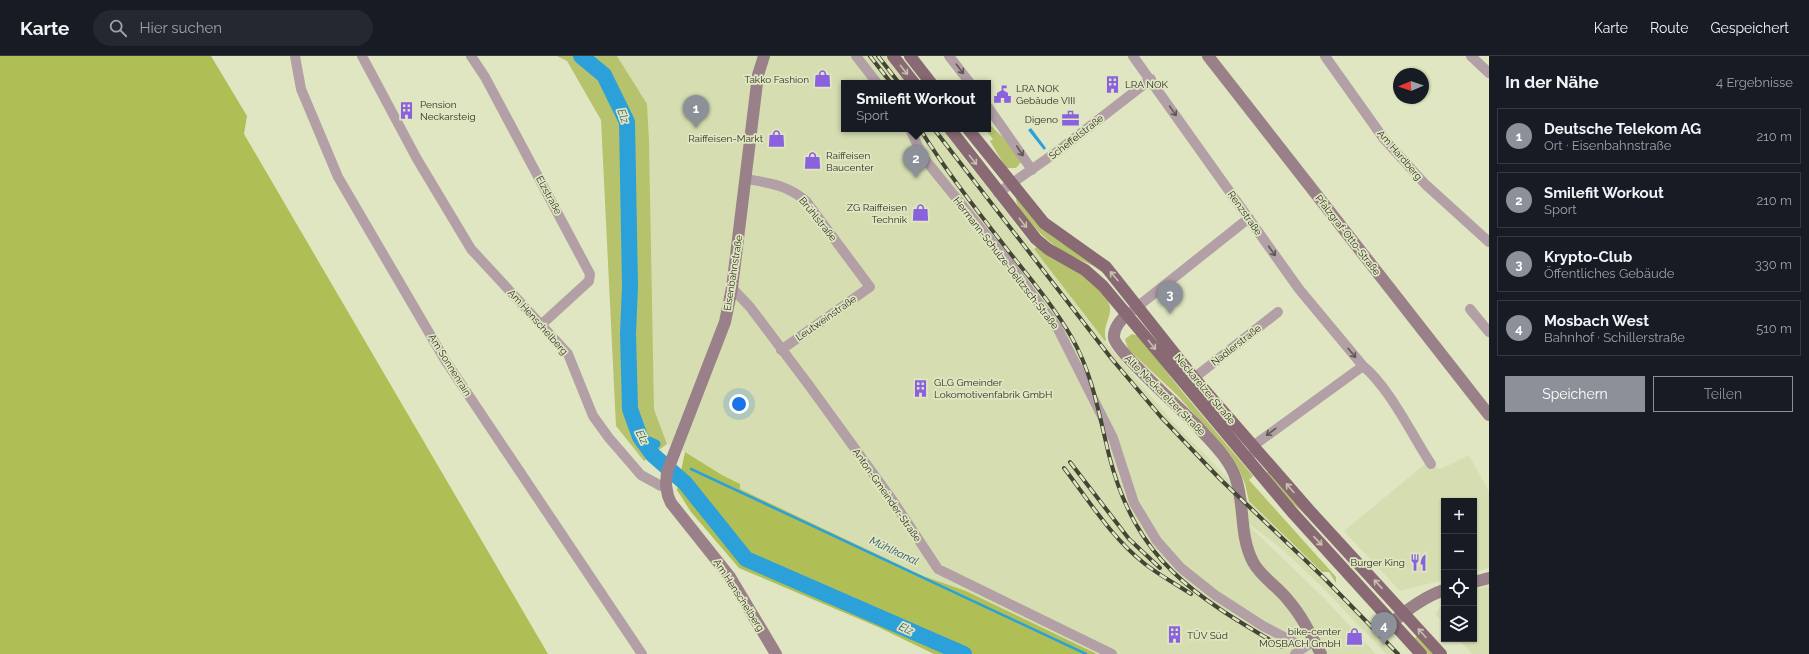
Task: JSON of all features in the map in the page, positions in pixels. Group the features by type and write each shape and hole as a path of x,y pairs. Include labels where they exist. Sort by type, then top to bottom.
{"main road":[{"path":"893,56 912,80"},
{"path":"910,56 929,80"},
{"path":"952,132 998,193 1036,239 1048,249 1085,270 1103,286 1251,465 1422,654"},
{"name":"Neckarelzer Straße","path":"970,132 1029,207 1052,231 1106,267 1144,302 1194,378 1254,448 1441,654"}],"street":[{"name":"Am Sonnenrain","path":"295,56 301,90 338,177 445,360 642,654"},
{"name":"Am Henschelberg","path":"362,56 417,159 461,234 479,258 542,324 568,354 593,416 609,438 641,475 661,486 666,481"},
{"name":"Elzstraße","path":"471,56 485,77 590,274 589,281 542,324"},
{"name":"Eisenbahnstraße","path":"754,56 758,75"},
{"name":"Eisenbahnstraße","path":"666,481 671,459 725,322 732,288 758,75 764,56"},
{"path":"856,56 875,80"},
{"path":"950,56 968,80"},
{"name":"Renzstraße","path":"1133,56 1151,79 1299,289 1363,366 1371,372 1431,464"},
{"name":"Pfalzgraf-Otto-Straße","path":"1208,56 1489,415"},
{"name":"Am Hardberg","path":"1325,56 1384,138 1425,184 1489,242"},
{"path":"1471,56 1489,72"},
{"name":"Scheffelstraße","path":"998,193 1032,170 1151,79"},
{"path":"991,111 1032,170"},
{"name":"Hermann-Schulze-Delitzsch-Straße","path":"911,132 923,157 1008,262 1065,340 1086,388 1113,438 1134,503 1157,542 1181,568 1215,595 1263,626 1304,648"},
{"name":"Brühlstraße","path":"746,179 782,186 795,192 806,201 870,287"},
{"name":"Alte Neckarelzer Straße","path":"1249,218 1127,314 1116,327 1114,338 1125,355 1175,403 1224,457 1236,478 1244,537 1253,563 1261,574 1288,599 1301,617 1304,648 1321,654"},
{"name":"Leutweinstraße","path":"782,350 870,287"},
{"name":"Anton-Gmeinder-Straße","path":"732,288 750,307 893,501 938,570 1112,654"},
{"path":"1470,309 1489,332"},
{"name":"Nadlerstraße","path":"1194,378 1278,312"},
{"path":"1251,465 1251,456 1257,443 1363,366"},
{"name":"Am Henschelberg","path":"666,481 668,496 671,504 730,577 776,654"},
{"path":"1477,581 1489,578"},
{"path":"1393,622 1428,596 1441,591"}],"shaded area":[{"path":"617,56 886,56 905,80 841,80 841,132 944,132 1105,341 1173,422 1400,654 1386,654 1321,586 1283,550 1241,518 1324,598 1376,654 1097,654 966,591 923,576 740,489 740,484 722,475 685,452 667,444 654,409 647,104"},
{"path":"1469,455 1489,492 1489,568 1477,571 1477,498 1441,498 1441,581 1400,591 1344,531 1425,464 1441,469"},
{"path":"1489,586 1489,654 1472,654 1461,642 1477,642 1477,589"},
{"path":"1441,606 1441,621 1435,614"}],"green space":[{"path":"0,56 211,56 247,116 244,134 548,654 0,654"},
{"path":"557,56 617,56 647,104 654,409 667,444 644,461 616,426 601,120 567,61"},
{"path":"991,126 1009,143 1021,162 1016,168 1006,168 990,141 993,139 987,132 991,132"},
{"path":"1016,198 1050,234 1093,263 1102,272 1054,245 1035,227 1021,210"},
{"path":"1038,246 1091,281 1107,299 1110,311 1105,331 1105,341 1034,249"},
{"path":"1132,334 1139,336 1180,389 1253,476 1249,480 1336,577 1336,583 1329,572 1322,572 1249,501 1245,484 1238,467 1230,454 1177,395 1128,349 1125,339"},
{"path":"685,452 722,475 740,484 740,489 923,576 966,591 1097,654 934,654 878,627 739,568 691,512 677,490"},
{"path":"1269,471 1304,513 1290,502 1265,474"},
{"path":"1418,635 1435,654 1428,654 1415,638"}],"water":[{"path":"1031,128 1046,148 1044,150 1028,130"}],"waterway":[{"name":"Mühlkanal","path":"581,56 604,75 627,122 630,286 628,334 630,409 640,437 653,455 685,483 746,559 964,654"},
{"name":"Mühlkanal","path":"640,437 656,444"},
{"name":"Mühlkanal","path":"691,469 1086,654"}],"railway":[{"path":"870,56 889,80"},
{"path":"878,56 897,80"},
{"path":"922,132 951,175 1049,303 1072,338 1090,381 1109,455 1121,492 1135,522 1152,549 1172,571 1195,591 1221,610 1282,647"},
{"path":"936,132 1111,358 1161,417 1220,479 1324,578 1398,654"},
{"path":"1070,462 1129,539 1160,568"},
{"path":"1064,468 1111,531 1133,554 1150,568 1191,594"}],"place":[{"name":"Takko Fashion","path":"822,79"},
{"name":"LRA NOK","path":"1112,84"},
{"name":"LRA NOK Gebäude VIII","path":"1003,94"},
{"name":"Pension Neckarsteig","path":"407,110"},
{"name":"Digeno","path":"1071,119"},
{"name":"Deutsche Telekom AG","path":"696,128"},
{"name":"Raiffeisen-Markt","path":"776,138"},
{"name":"Raiffeisen Baucenter","path":"813,161"},
{"name":"Smilefit Workout","path":"916,178"},
{"name":"ZG Raiffeisen Technik","path":"920,213"},
{"name":"Krypto-Club","path":"1170,314"},
{"name":"GLG Gmeinder Lokomotivenfabrik GmbH","path":"921,388"},
{"name":"Burger King","path":"1418,562"},
{"name":"TÜV Süd","path":"1174,635"},
{"name":"bike-center MOSBACH GmbH","path":"1354,637"},
{"name":"Mosbach West","path":"1384,645"}],"water label":[{"name":"Elz","path":"623,116"},
{"name":"Elz","path":"642,437"},
{"name":"Elz","path":"906,629"}]}
